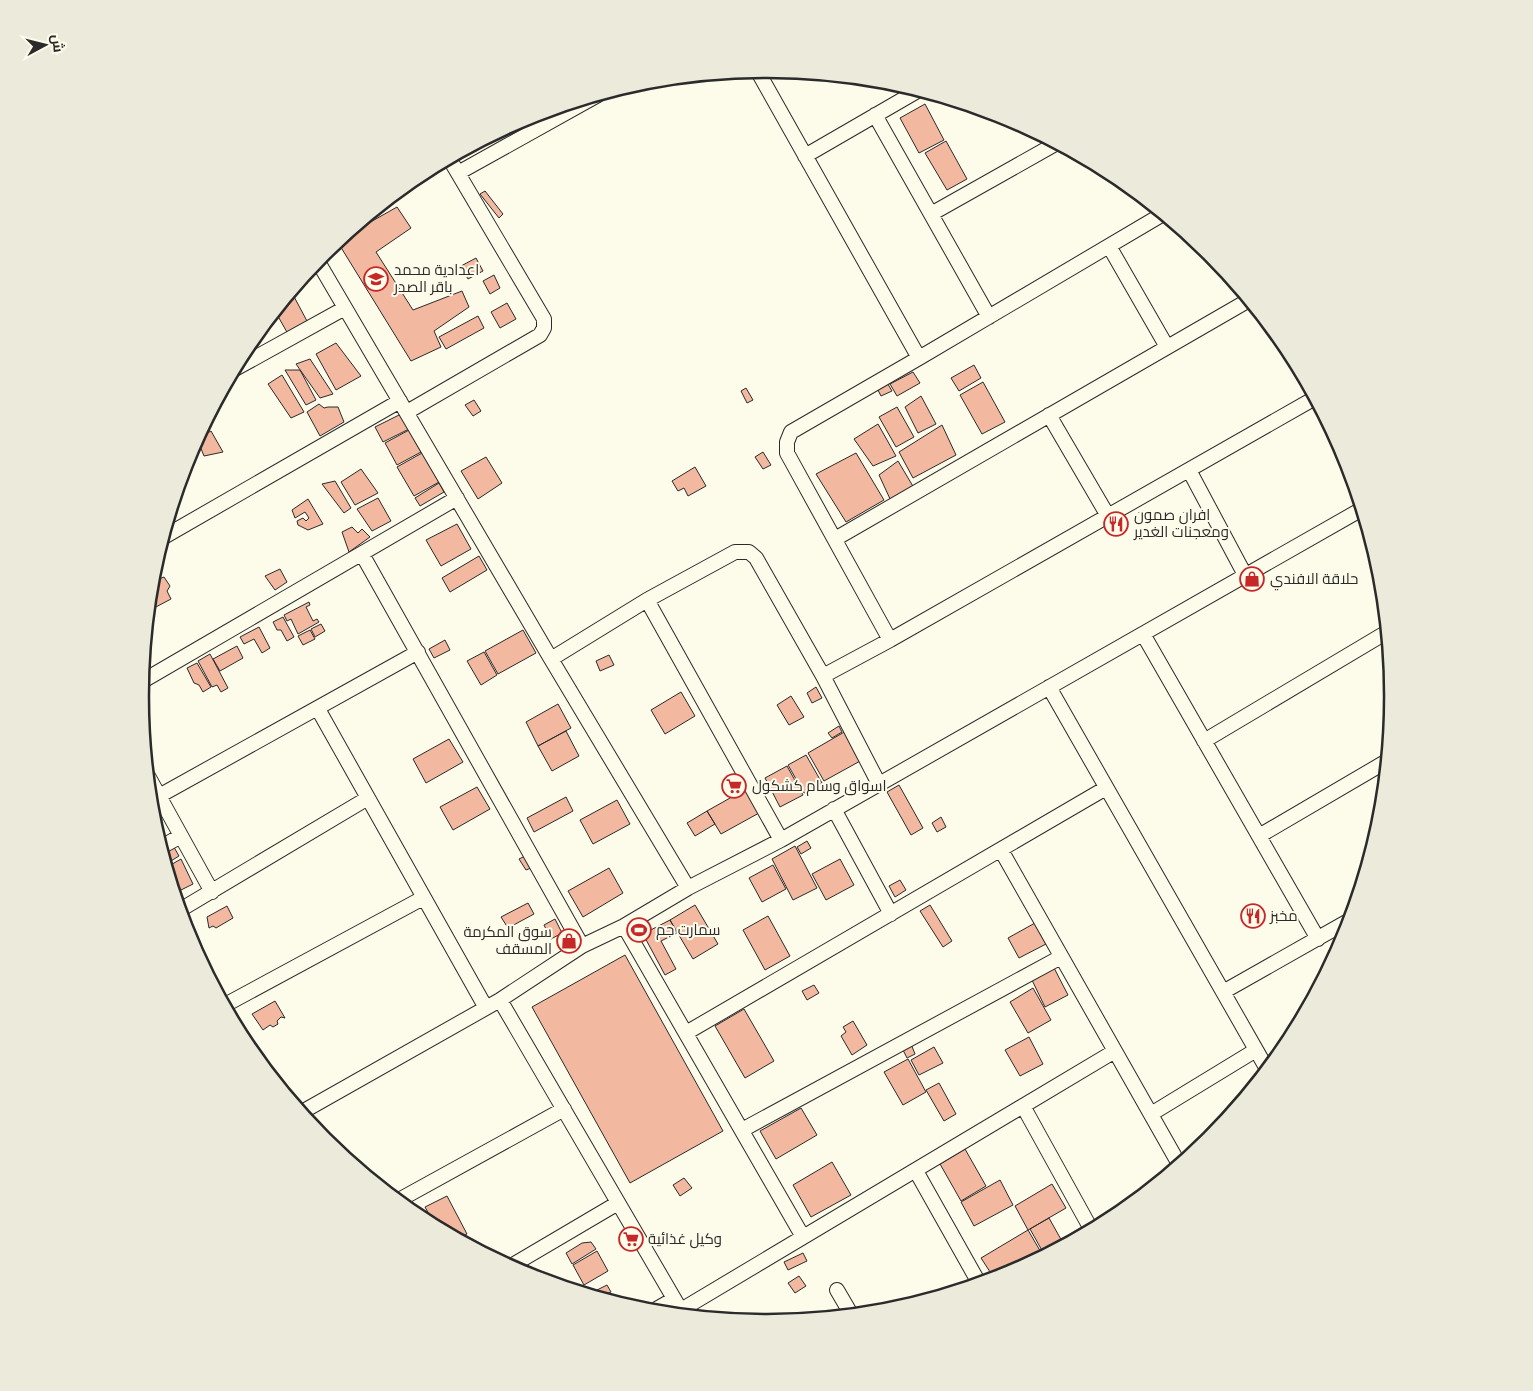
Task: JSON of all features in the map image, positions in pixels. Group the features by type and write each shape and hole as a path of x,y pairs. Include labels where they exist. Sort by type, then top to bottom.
{"street":[{"path":"762,78 919,358"},
{"path":"805,156 910,95"},
{"path":"458,173 574,108"},
{"path":"875,114 989,317"},
{"path":"931,214 1051,147"},
{"path":"171,533 403,406 540,335 544,328 544,319 452,163"},
{"path":"890,640 787,453 787,442 791,432 1158,217"},
{"path":"1109,246 1167,347"},
{"path":"322,268 551,659 688,888"},
{"path":"835,539 1244,303"},
{"path":"246,363 346,308"},
{"path":"823,676 890,640 1310,401"},
{"path":"1049,415 1108,516"},
{"path":"1189,470 1245,575"},
{"path":"149,677 457,498"},
{"path":"308,1109 500,1000 582,946 624,926 688,888 834,810 1356,512"},
{"path":"551,659 647,600 735,552 749,552 756,558 823,676 879,784"},
{"path":"362,554 582,946"},
{"path":"647,600 780,840"},
{"path":"1142,634 1318,939"},
{"path":"1204,740 1381,636"},
{"path":"159,796 418,652"},
{"path":"1049,687 1263,1063"},
{"path":"318,709 486,1008"},
{"path":"1259,836 1380,766"},
{"path":"686,1033 1106,788"},
{"path":"156,791 212,892"},
{"path":"186,907 368,798"},
{"path":"834,810 891,914"},
{"path":"167,844 181,836"},
{"path":"1001,850 1176,1158"},
{"path":"230,1002 423,898"},
{"path":"624,926 803,1237"},
{"path":"1223,992 1339,926"},
{"path":"742,1130 1061,956"},
{"path":"500,1000 678,1307"},
{"path":"1151,1114 1256,1050"},
{"path":"680,1307 916,1171 1115,1051"},
{"path":"1023,1106 1088,1223"},
{"path":"405,1196 564,1109"},
{"path":"916,1171 976,1277"},
{"path":"520,1261 618,1203"},
{"path":"837,1290 847,1308"}],"building":[{"path":"925,104 944,140 919,153 900,118"},
{"path":"946,141 967,179 947,190 925,153"},
{"path":"485,191 503,214 499,218 480,194"},
{"path":"397,207 411,228 376,252 413,310 462,291 469,307 434,331 441,347 411,361 341,248 368,223"},
{"path":"476,258 483,271 468,279 461,266"},
{"path":"494,275 500,288 490,294 483,281"},
{"path":"294,297 307,321 288,334 278,316"},
{"path":"507,303 516,319 500,328 491,312"},
{"path":"478,316 484,328 446,349 439,337"},
{"path":"336,343 361,376 336,390 316,354"},
{"path":"310,359 333,394 320,398 296,364"},
{"path":"974,365 981,378 959,391 951,378"},
{"path":"285,370 300,370 316,400 306,405"},
{"path":"913,372 920,383 897,396 890,384"},
{"path":"282,375 304,412 291,418 268,384"},
{"path":"886,381 892,391 881,396 876,386"},
{"path":"983,382 1005,422 982,434 960,395"},
{"path":"746,388 753,400 747,403 741,391"},
{"path":"921,396 936,424 918,433 905,407"},
{"path":"474,400 481,411 473,416 465,405"},
{"path":"319,404 324,408 338,407 344,422 320,436 307,412"},
{"path":"897,407 914,437 896,447 879,417"},
{"path":"401,414 409,429 383,442 375,427"},
{"path":"878,424 896,456 873,466 854,439"},
{"path":"942,425 956,455 913,478 899,452"},
{"path":"409,430 421,452 397,465 385,443"},
{"path":"211,431 223,452 204,456 201,448 207,433"},
{"path":"763,452 771,465 763,469 755,457"},
{"path":"422,453 439,482 414,496 397,467"},
{"path":"856,453 884,500 846,522 816,474"},
{"path":"486,457 502,483 478,499 461,471"},
{"path":"898,461 914,488 891,501 879,475"},
{"path":"695,467 706,486 688,496 684,488 678,491 672,481"},
{"path":"361,469 378,493 355,505 341,482"},
{"path":"335,481 351,508 344,513 322,484"},
{"path":"439,483 444,492 420,506 415,498"},
{"path":"378,498 391,521 372,531 357,509"},
{"path":"308,499 323,524 308,530 298,525 297,521 303,518 306,521 309,518 305,512 295,518 292,510"},
{"path":"457,524 471,549 441,566 426,540"},
{"path":"352,527 358,533 362,529 370,537 349,552 342,532"},
{"path":"479,556 487,570 450,592 442,578"},
{"path":"280,569 287,582 275,590 265,576"},
{"path":"164,577 170,586 167,591 171,599 155,607 159,579"},
{"path":"309,602 310,605 306,607 313,621 317,619 319,622 298,634 291,619 287,621 284,615"},
{"path":"283,617 294,637 287,641 281,630 277,630 273,622"},
{"path":"321,624 325,631 315,637 311,629"},
{"path":"259,627 270,648 262,653 254,639 244,644 240,637"},
{"path":"310,630 315,639 303,645 298,636"},
{"path":"523,630 536,653 498,674 485,651"},
{"path":"445,640 450,650 434,658 429,649"},
{"path":"237,646 243,658 220,671 213,659"},
{"path":"484,652 497,675 481,685 467,661"},
{"path":"210,654 228,688 221,692 217,685 212,687 198,661"},
{"path":"609,655 614,665 600,671 596,661"},
{"path":"197,663 211,687 203,692 199,685 194,683 187,668"},
{"path":"816,687 822,698 812,703 807,693"},
{"path":"681,692 695,716 665,734 651,710"},
{"path":"791,696 804,717 789,725 777,705"},
{"path":"558,704 571,728 538,746 526,722"},
{"path":"839,726 842,732 832,738 828,733"},
{"path":"566,731 579,756 552,771 538,746"},
{"path":"846,731 862,760 824,781 808,753"},
{"path":"449,739 463,762 426,783 413,759"},
{"path":"806,755 822,783 804,793 788,765"},
{"path":"787,766 803,795 780,807 765,778"},
{"path":"899,785 923,828 911,835 887,792"},
{"path":"477,787 490,809 453,830 440,807"},
{"path":"746,789 759,813 721,834 707,811"},
{"path":"566,797 573,811 534,832 527,818"},
{"path":"617,800 630,824 593,844 580,820"},
{"path":"707,811 715,824 695,836 687,823"},
{"path":"941,817 946,827 937,832 932,823"},
{"path":"807,841 811,848 801,854 797,847"},
{"path":"171,842 179,856 172,861 170,855 167,844"},
{"path":"795,846 817,888 793,900 772,859"},
{"path":"525,856 531,868 526,870 519,859"},
{"path":"181,859 193,884 180,890 172,864"},
{"path":"840,859 854,885 826,900 812,874"},
{"path":"773,865 786,889 762,902 749,878"},
{"path":"609,868 623,893 583,917 568,891"},
{"path":"900,880 906,890 895,897 889,886"},
{"path":"528,903 534,914 508,928 501,917"},
{"path":"695,905 718,944 693,959 670,920"},
{"path":"930,905 952,941 943,947 920,911"},
{"path":"227,906 233,918 216,928 213,926 209,928 207,917"},
{"path":"768,916 790,956 765,970 743,930"},
{"path":"555,919 562,933 551,939 544,925"},
{"path":"670,920 677,933 661,941 676,969 665,975 643,934"},
{"path":"1035,923 1046,944 1019,958 1008,938"},
{"path":"625,955 723,1131 630,1183 532,1007"},
{"path":"1052,964 1068,995 1045,1007 1030,976"},
{"path":"814,985 819,993 807,1000 802,991"},
{"path":"1033,988 1051,1020 1028,1033 1010,1002"},
{"path":"275,1001 285,1018 281,1017 277,1021 278,1024 273,1027 270,1025 263,1030 252,1014"},
{"path":"744,1009 774,1061 745,1078 715,1026"},
{"path":"853,1021 867,1045 852,1055 841,1036 846,1032 843,1027"},
{"path":"1029,1037 1043,1064 1020,1076 1005,1050"},
{"path":"911,1044 915,1054 907,1058 902,1048"},
{"path":"934,1047 943,1063 919,1075 911,1060"},
{"path":"908,1059 926,1092 903,1105 884,1072"},
{"path":"939,1083 956,1114 944,1121 926,1090"},
{"path":"801,1108 817,1135 776,1159 760,1131"},
{"path":"965,1149 986,1186 961,1201 940,1164"},
{"path":"832,1162 851,1195 811,1217 793,1185"},
{"path":"684,1178 692,1188 680,1196 673,1185"},
{"path":"1000,1180 1013,1205 974,1226 961,1202"},
{"path":"1052,1184 1066,1208 1028,1230 1015,1206"},
{"path":"447,1196 467,1234 465,1235 457,1231 428,1212 425,1207"},
{"path":"1049,1218 1061,1239 1041,1249 1030,1229"},
{"path":"1028,1230 1040,1250 990,1271 981,1258"},
{"path":"591,1242 596,1249 572,1264 566,1253 582,1243"},
{"path":"597,1251 608,1271 584,1285 573,1265"},
{"path":"803,1253 807,1261 788,1270 784,1262"},
{"path":"799,1276 806,1286 795,1293 788,1283"},
{"path":"607,1285 611,1292 610,1293 598,1289"}],"place":[{"name":"اعدادية محمد باقر الصدر","path":"376,279"},
{"name":"افران صمون ومعجنات الغدير","path":"1116,524"},
{"name":"حلاقة الافندي","path":"1252,579"},
{"name":"اسواق وسام كشكول","path":"734,786"},
{"name":"مخبز","path":"1253,916"},
{"name":"سمارت جم","path":"639,930"},
{"name":"سوق المكرمة المسقف","path":"569,941"},
{"name":"وكيل غذائية","path":"631,1239"}]}
